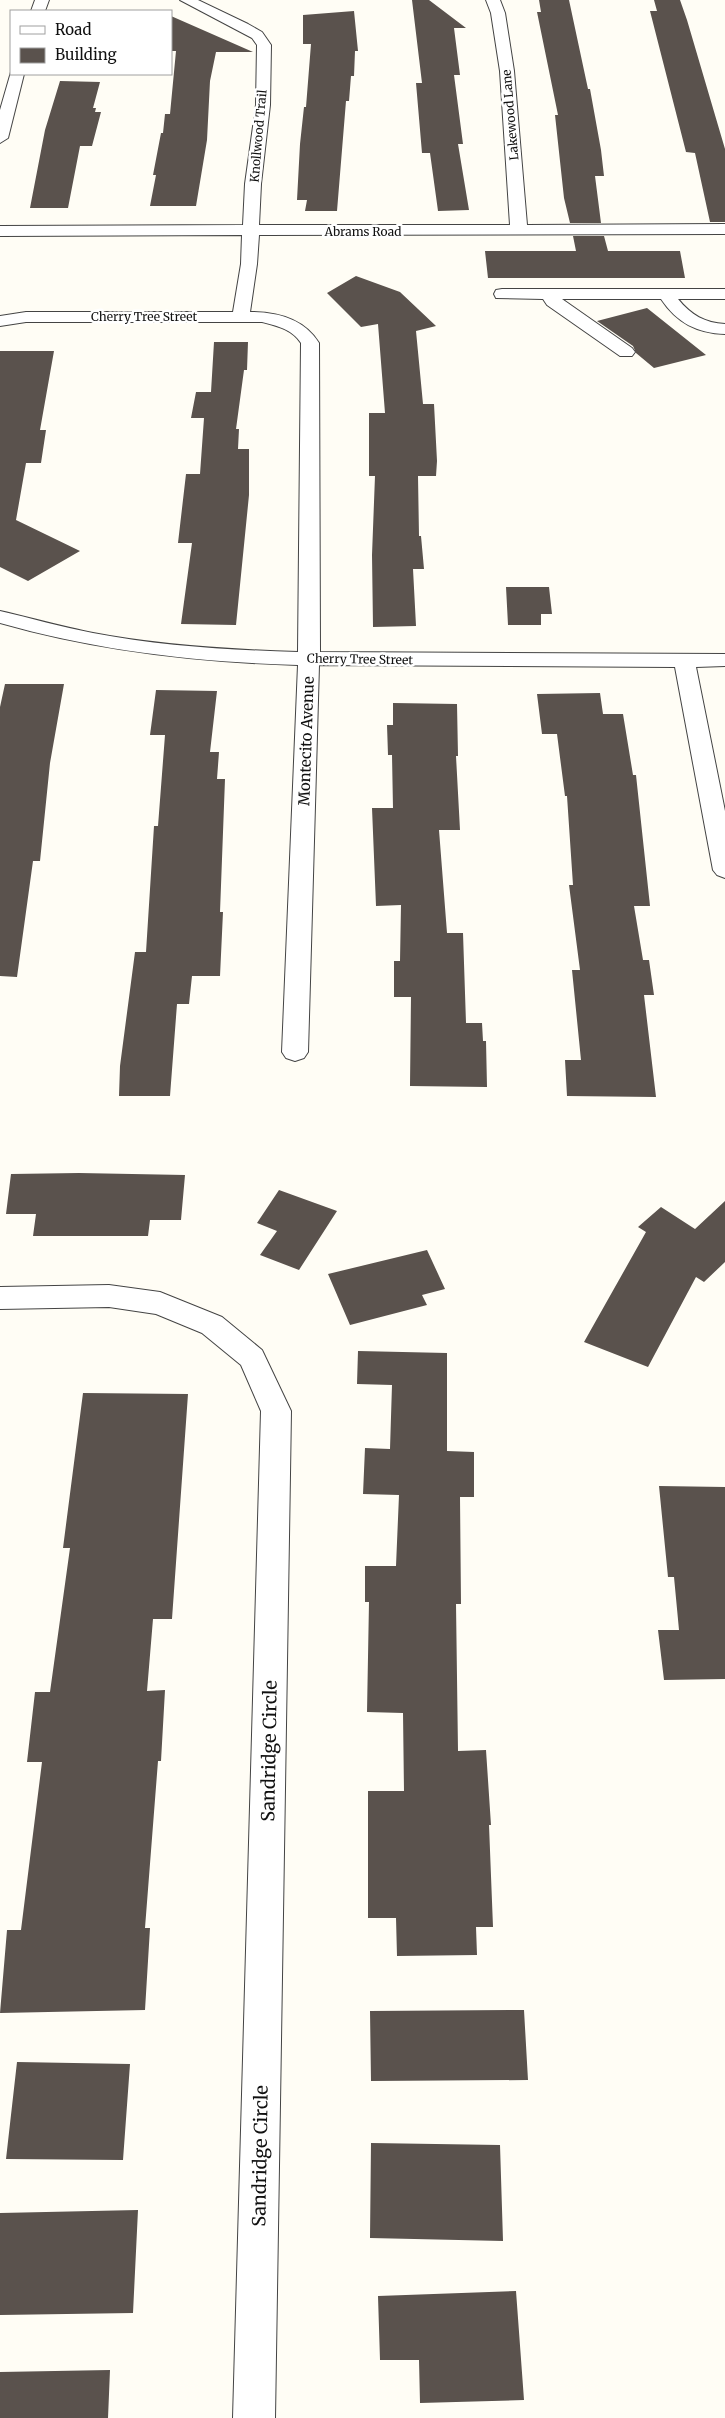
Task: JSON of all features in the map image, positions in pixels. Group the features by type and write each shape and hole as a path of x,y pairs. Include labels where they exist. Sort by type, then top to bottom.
{"street":[{"name":"Knollwood Trail","path":"187,0 257,35 264,45 262,105 253,184 249,264 241,316"},
{"name":"Lakewood Lane","path":"492,0 498,14 507,71 519,231"},
{"path":"0,138 17,75"},
{"name":"Abrams Road","path":"0,232 725,229"},
{"path":"502,294 725,294"},
{"path":"548,294 553,301 626,352"},
{"path":"666,294 674,308 692,322 711,329 725,329"},
{"name":"Cherry Tree Street","path":"0,321 26,317 241,316 262,317 287,322 298,327 306,334 310,343 312,361 311,431"},
{"name":"Montecito Avenue","path":"295,1052 309,659 311,431"},
{"name":"Cherry Tree Street","path":"0,617 83,638 138,648 193,654 309,659 725,660"},
{"path":"684,660 725,870"},
{"name":"Sandridge Circle","path":"0,1298 110,1296 160,1303 212,1325 252,1358 276,1411 254,2418"}],"building":[{"path":"412,0 429,0 466,28 454,28 460,75 454,75 463,144 458,144 469,210 438,211 430,153 422,153 416,83 422,83"},
{"path":"539,0 569,0 588,89 590,89 601,150 604,176 595,176 601,223 570,223 564,198 555,115 558,115 537,12 541,12"},
{"path":"654,0 680,0 687,20 725,149 725,222 710,222 695,153 686,152 650,11 657,11"},
{"path":"354,11 358,51 355,51 354,76 351,76 349,101 346,101 337,211 305,211 307,200 297,200 300,144 304,107 306,107 311,44 303,44 303,15"},
{"path":"172,16 253,52 216,52 210,81 207,140 196,206 150,206 156,175 153,175 161,133 163,133 165,114 170,114 176,51 172,51"},
{"path":"60,81 100,82 93,108 96,108 95,112 101,112 92,146 80,146 68,208 30,208 45,130"},
{"path":"573,236 604,236 608,251 680,251 685,278 488,278 485,251 576,251"},
{"path":"356,276 400,292 436,326 416,331 423,404 434,404 437,461 436,476 418,476 419,536 421,536 424,569 413,569 416,626 373,627 372,555 375,476 369,476 369,413 385,413 378,324 361,327 327,293"},
{"path":"647,308 706,355 654,368 636,353 633,346 597,321"},
{"path":"214,342 248,342 247,370 244,370 236,429 239,429 238,449 249,449 249,495 236,625 181,624 192,543 178,543 186,474 200,474 204,418 191,418 196,392 211,392"},
{"path":"0,351 54,351 40,430 46,430 41,463 26,463 16,520 80,551 28,581 0,567"},
{"path":"506,587 549,587 552,614 541,614 541,625 508,625"},
{"path":"5,684 64,684 50,763 40,861 33,861 17,977 0,976 0,707"},
{"path":"156,690 217,691 210,752 219,752 217,779 225,779 220,912 223,912 220,976 192,976 189,1004 177,1004 170,1096 119,1096 120,1066 135,952 146,952 154,826 158,826 165,735 150,735"},
{"path":"600,693 603,714 623,714 633,775 636,775 650,906 634,906 643,960 649,960 654,995 644,995 656,1097 567,1096 565,1060 581,1060 572,970 580,970 569,885 573,885 567,796 565,796 557,734 542,734 537,694"},
{"path":"393,703 457,704 458,756 456,756 460,830 439,830 447,933 463,933 466,1023 482,1023 483,1041 486,1041 487,1087 410,1086 411,997 394,997 394,961 400,961 401,905 376,906 372,808 393,808 392,755 388,755 387,725 393,725"},
{"path":"11,1174 185,1175 181,1220 150,1220 148,1236 33,1236 36,1214 6,1214"},
{"path":"279,1190 337,1211 299,1270 260,1255 277,1231 257,1223"},
{"path":"725,1201 725,1262 704,1282 696,1277 648,1367 584,1342 646,1232 638,1227 661,1207 695,1229"},
{"path":"427,1250 445,1289 422,1295 427,1305 350,1325 328,1274"},
{"path":"358,1351 447,1353 447,1451 474,1452 474,1497 460,1497 461,1604 456,1604 458,1751 486,1750 491,1825 489,1825 493,1927 476,1927 477,1955 397,1956 396,1918 368,1918 368,1791 404,1791 403,1713 367,1712 369,1602 365,1602 365,1566 396,1566 399,1495 363,1494 365,1448 390,1449 392,1385 357,1384"},
{"path":"83,1393 188,1394 172,1619 153,1619 147,1691 165,1690 161,1761 158,1761 145,1928 150,1928 145,2010 0,2013 7,1930 21,1930 42,1762 27,1762 35,1692 50,1692 70,1548 63,1548"},
{"path":"659,1486 725,1487 725,1679 664,1680 658,1630 679,1630 674,1577 668,1577"},
{"path":"524,2010 528,2080 371,2081 370,2011"},
{"path":"17,2062 130,2064 123,2160 6,2159"},
{"path":"371,2143 500,2145 503,2241 370,2238"},
{"path":"138,2210 133,2313 0,2315 0,2213"},
{"path":"516,2291 524,2400 420,2403 419,2360 380,2360 378,2296"},
{"path":"110,2370 108,2418 0,2418 0,2372"}]}
